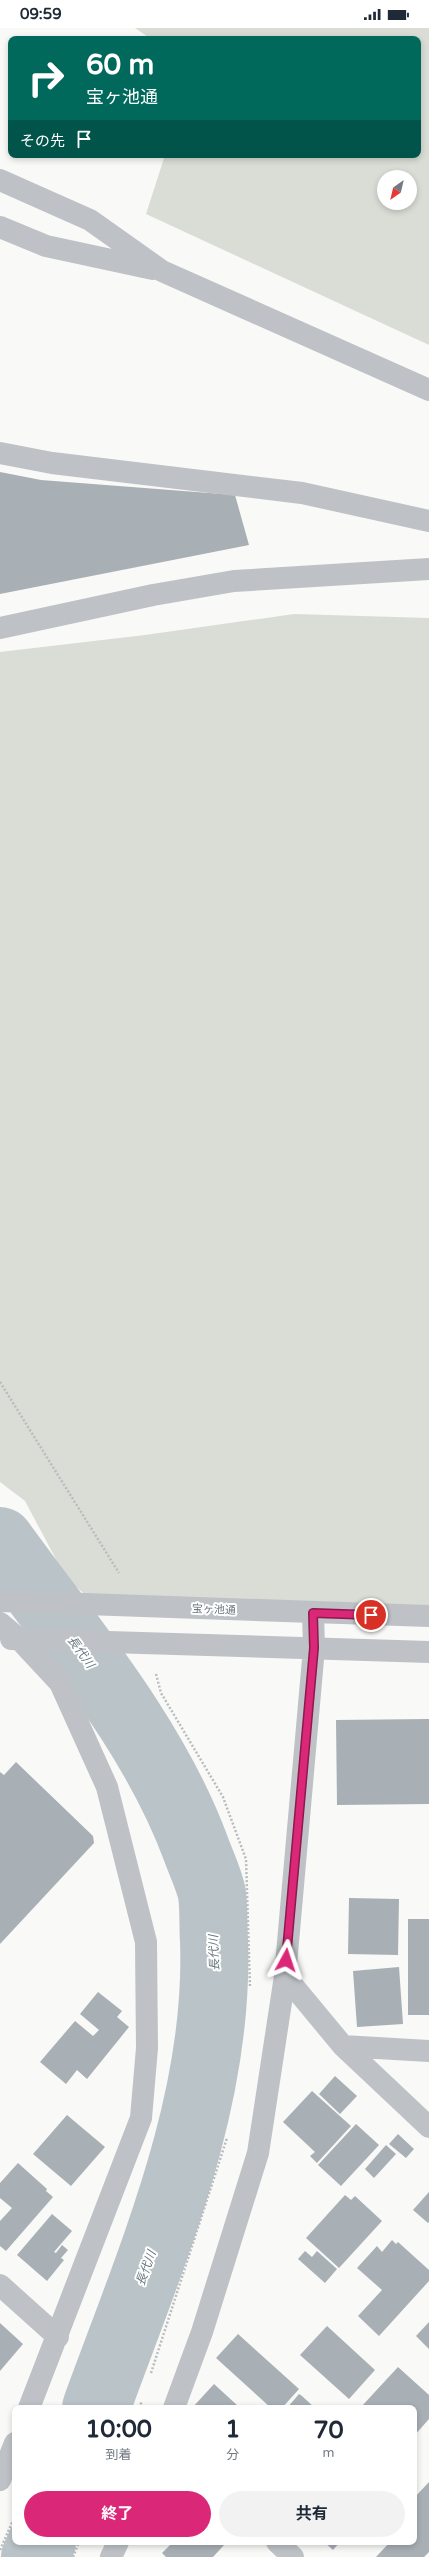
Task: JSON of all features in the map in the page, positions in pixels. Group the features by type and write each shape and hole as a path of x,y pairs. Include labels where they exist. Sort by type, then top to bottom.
{"street":[{"path":"0,180 90,220 162,271 429,390"},
{"path":"0,227 46,246 162,271"},
{"path":"0,453 52,463 302,493 429,521"},
{"path":"0,628 153,595 234,581 429,569"},
{"name":"宝ヶ池通","path":"7,1601 76,1605 429,1616"},
{"path":"175,2405 202,2332 258,2153 285,1976 314,1648 313,1613"},
{"path":"0,1623 10,1639 60,1683 107,1787 146,1942 147,2048 141,2118 58,2338 30,2405"},
{"path":"10,1639 429,1652"},
{"path":"285,1976 343,2046 429,2127"},
{"path":"343,2046 429,2051"},
{"path":"0,2285 58,2338"},
{"path":"0,2480 12,2450"},
{"path":"111,2557 117,2545"},
{"path":"280,2545 294,2557"}],"path":[{"path":"0,1382 140,1607"},
{"path":"147,1643 161,1693 223,1796 246,1859 249,1995"},
{"path":"149,2380 229,2131"},
{"path":"140,2405 144,2395"},
{"path":"0,2550 12,2523"},
{"path":"73,2557 78,2545"}],"shaded area":[{"path":"135,28 429,28 429,345 146,214 164,158 421,158 421,36 147,36"},
{"path":"294,614 429,618 429,1610 96,1604 66,1578 25,1501 0,1482 0,652 145,635"}],"building":[{"path":"0,472 41,480 235,495 249,545 0,594"},
{"path":"429,1719 429,1804 337,1805 336,1720"},
{"path":"16,1762 93,1836 94,1843 0,1944 0,1772 4,1775"},
{"path":"349,1898 399,1899 398,1955 348,1954"},
{"path":"408,1919 429,1919 429,2015 408,2015"},
{"path":"399,1967 403,2024 357,2027 353,1971"},
{"path":"98,1992 122,2011 117,2017 129,2027 87,2079 77,2070 66,2084 40,2062 75,2021 93,2036 99,2030 80,2014"},
{"path":"335,2076 357,2096 340,2114 319,2094"},
{"path":"312,2091 351,2126 317,2163 310,2156 315,2152 283,2122"},
{"path":"67,2115 105,2147 71,2186 33,2154"},
{"path":"356,2124 379,2145 341,2186 318,2165"},
{"path":"398,2134 414,2149 406,2158 389,2144"},
{"path":"386,2145 396,2154 374,2178 365,2169"},
{"path":"18,2163 47,2189 46,2191 53,2197 6,2251 0,2246 0,2221 12,2208 0,2198 0,2183"},
{"path":"429,2192 429,2222 428,2223 413,2210"},
{"path":"345,2195 351,2200 355,2196 382,2221 339,2268 306,2238"},
{"path":"52,2214 72,2231 54,2252 56,2253 62,2245 68,2250 61,2258 64,2260 47,2281 17,2255"},
{"path":"392,2240 396,2244 398,2242 429,2270 429,2281 379,2336 358,2316 382,2290 357,2268 377,2246 382,2252"},
{"path":"305,2251 312,2257 317,2251 337,2269 325,2283 298,2259"},
{"path":"429,2322 429,2349 416,2336"},
{"path":"0,2323 23,2344 0,2371"},
{"path":"327,2326 375,2370 349,2399 300,2355"},
{"path":"238,2334 299,2389 285,2405 268,2405 216,2358"},
{"path":"398,2367 429,2395 429,2419 417,2433 417,2405 363,2405"},
{"path":"214,2384 237,2405 195,2405"},
{"path":"299,2394 312,2405 290,2405"},
{"path":"429,2482 429,2552 424,2557 376,2557 387,2545 417,2545 417,2495"},
{"path":"170,2545 224,2545 213,2557 166,2557 162,2553"},
{"path":"327,2545 337,2545 333,2550"}],"waterway":[{"name":"長代川","path":"0,1541 82,1651 134,1727 158,1767 178,1807 205,1871 212,1894 214,1941 213,2001 206,2061 194,2121 178,2179 159,2237 97,2405"},
{"name":"長代川","path":"35,2557 41,2545"}],"route":[{"path":"286,1960 314,1648 313,1613 371,1615"}]}
